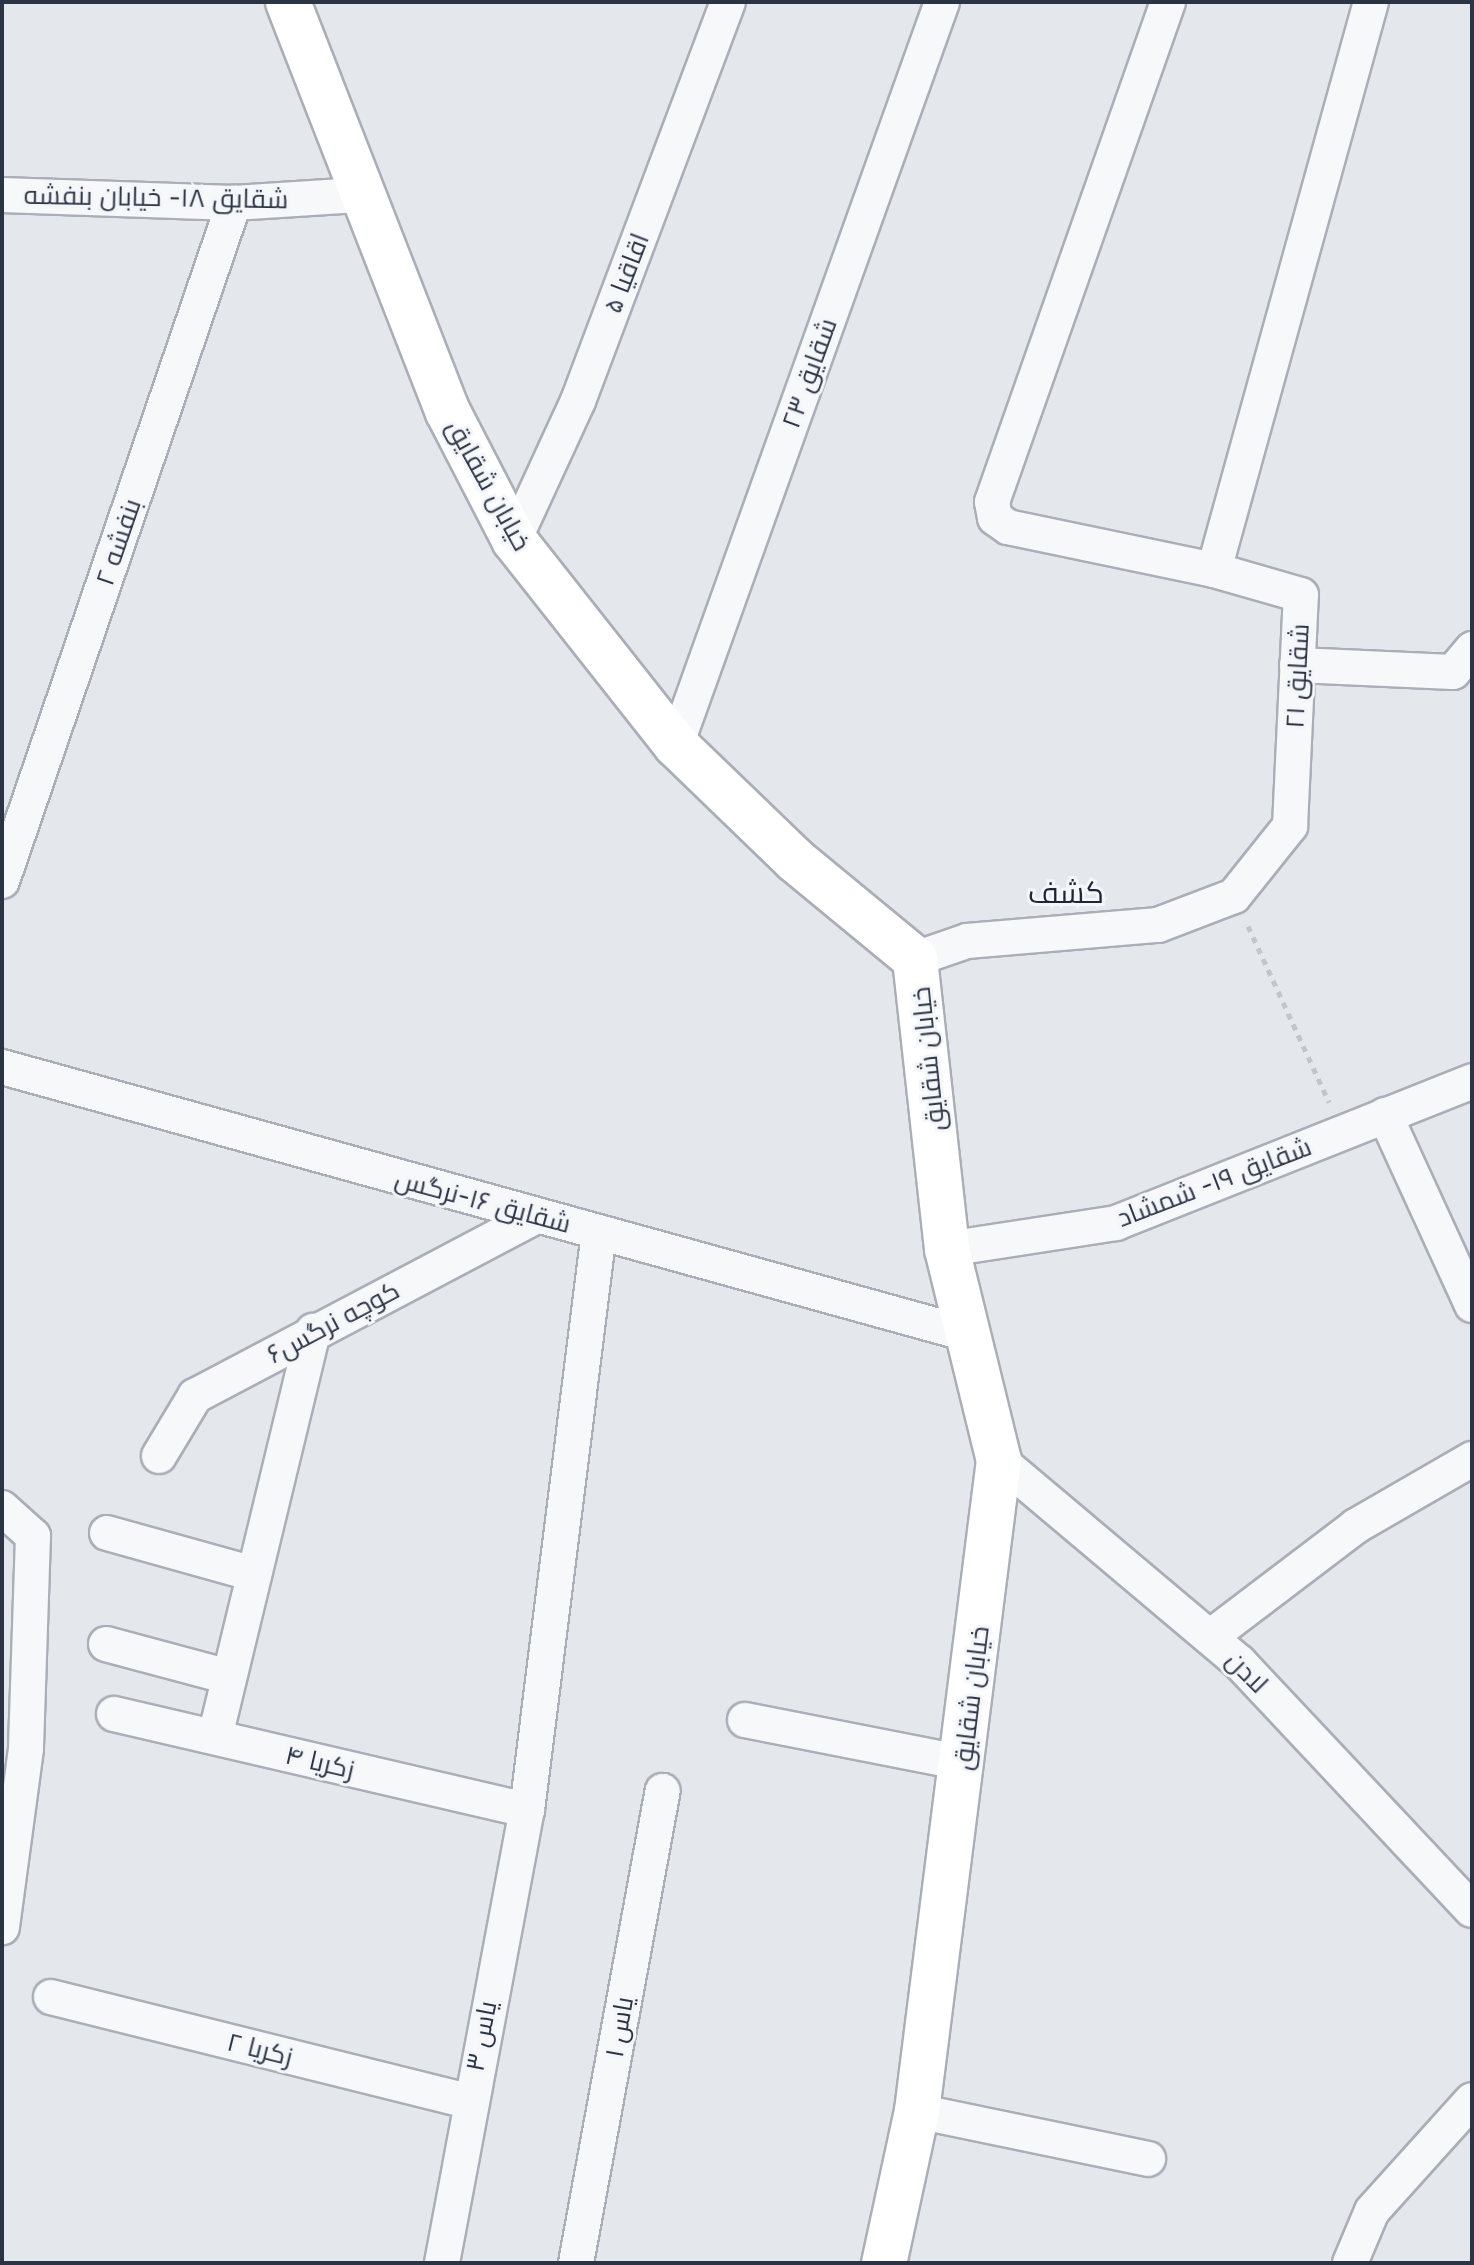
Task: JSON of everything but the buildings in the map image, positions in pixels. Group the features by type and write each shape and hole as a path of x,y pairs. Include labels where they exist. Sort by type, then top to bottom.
{"street":[{"name":"خیابان شقایق","path":"288,2 358,195 448,412 514,540 676,745 795,860 915,959 947,1249 964,1333 999,1460 964,1763 917,2111 884,2263"},
{"name":"اقاقیا ۵","path":"514,540 578,401 728,2"},
{"name":"شقایق ۲۳","path":"676,745 942,2"},
{"path":"1168,2 992,502 995,518 1008,527 1214,570 1371,2"},
{"name":"شقایق ۱۸- خیابان بنفشه","path":"2,195 234,203 358,195"},
{"name":"بنفشه ۲","path":"2,881 234,203"},
{"name":"شقایق ۲۱","path":"1214,570 1301,595 1290,826 1234,896"},
{"path":"1297,665 1453,672 1472,649"},
{"path":"915,959 967,941 1158,925 1234,896"},
{"name":"شقایق ۱۶-نرگس","path":"2,1067 534,1217 599,1232 964,1333"},
{"name":"شقایق ۱۹- شمشاد","path":"947,1249 1116,1223 1472,1081"},
{"path":"1385,1115 1472,1305"},
{"name":"کوچه نرگس۶","path":"159,1456 195,1396 534,1217"},
{"name":"یاس ۳","path":"442,2263 468,2101 527,1810 599,1232"},
{"path":"215,1737 313,1331"},
{"path":"1210,1637 1356,1526 1472,1459"},
{"name":"لادن","path":"999,1460 1210,1637 1472,1910"},
{"path":"2,1508 33,1536 26,1749 2,1927"},
{"path":"107,1533 254,1574"},
{"path":"106,1644 229,1677"},
{"name":"زکریا ۴","path":"114,1714 527,1810"},
{"path":"745,1720 964,1763"},
{"name":"یاس ۱","path":"576,2263 663,1791"},
{"name":"زکریا ۲","path":"51,1997 468,2101"},
{"path":"1350,2263 1372,2211 1472,2100"},
{"path":"917,2111 1148,2159"}],"path":[{"path":"1234,896 1342,1132"}],"district":[{"name":"کشف","path":"1066,892"}]}
